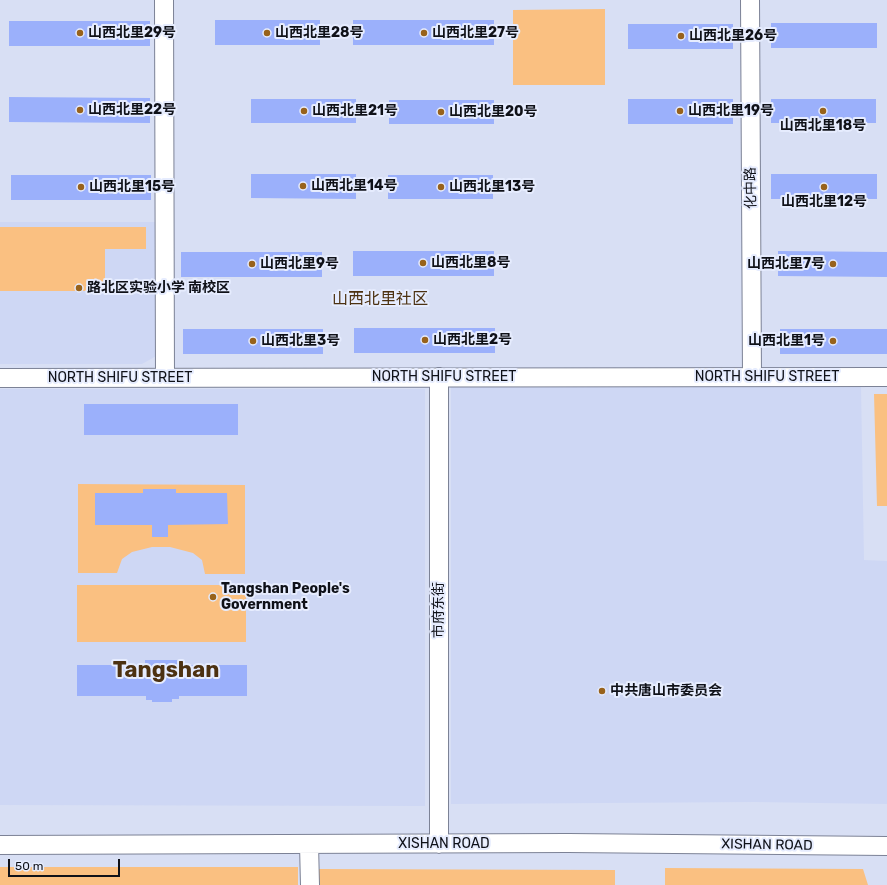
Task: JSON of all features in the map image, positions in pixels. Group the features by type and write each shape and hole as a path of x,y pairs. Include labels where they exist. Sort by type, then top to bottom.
{"street":[{"path":"164,0 164,378"},
{"name":"化中路","path":"750,0 752,377"},
{"name":"市府东街","path":"439,377 439,844"},
{"name":"NORTH SHIFU STREET","path":"0,378 887,377"},
{"name":"XISHAN ROAD","path":"0,845 568,843 887,846"},
{"path":"309,844 310,885"}],"shaded area":[{"path":"605,9 605,85 513,85 513,10"},
{"name":"路北区实验小学 南校区","path":"0,222 157,222 158,355 142,364 0,364"},
{"path":"0,227 146,227 146,249 105,249 105,291 0,291"},
{"name":"中共唐山市委员会","path":"451,386 861,387 864,560 887,561 887,804 754,802 451,804"},
{"name":"Tangshan People's Government","path":"0,389 425,389 425,806 0,805"},
{"path":"874,394 887,394 887,506 877,506"},
{"path":"78,484 245,485 245,574 205,574 202,560 193,553 170,547 152,547 132,552 122,559 117,573 78,573"},
{"path":"77,585 246,585 246,642 77,642"},
{"path":"0,867 298,867 298,885 0,885"},
{"path":"665,868 863,869 868,885 665,885"},
{"path":"319,869 615,870 615,885 319,885"}],"building":[{"name":"山西北里28号","path":"215,20 320,20 320,45 215,45"},
{"name":"山西北里27号","path":"353,20 494,20 494,45 353,45"},
{"name":"山西北里29号","path":"9,21 150,21 150,46 9,46"},
{"path":"771,23 877,23 877,48 771,48"},
{"name":"山西北里26号","path":"628,24 733,24 733,49 628,49"},
{"name":"山西北里22号","path":"9,97 150,98 150,123 9,122"},
{"name":"山西北里21号","path":"251,99 356,99 356,123 251,123"},
{"name":"山西北里19号","path":"628,99 733,99 733,124 628,124"},
{"name":"山西北里18号","path":"771,99 876,99 876,123 771,123"},
{"name":"山西北里20号","path":"389,100 494,100 494,124 389,124"},
{"name":"山西北里14号","path":"251,174 356,174 356,199 251,198"},
{"name":"山西北里12号","path":"771,174 877,174 877,199 771,199"},
{"name":"山西北里15号","path":"11,175 151,175 151,200 11,200"},
{"name":"山西北里13号","path":"388,175 493,175 493,199 388,199"},
{"name":"山西北里8号","path":"353,251 494,251 494,276 353,276"},
{"name":"山西北里7号","path":"778,251 887,252 887,277 778,276"},
{"name":"山西北里9号","path":"181,252 322,252 322,277 181,277"},
{"name":"山西北里2号","path":"354,328 495,328 495,353 354,353"},
{"name":"山西北里3号","path":"183,329 323,329 323,354 183,354"},
{"name":"山西北里1号","path":"780,329 887,329 887,354 780,354"},
{"path":"84,404 238,404 238,435 84,435"},
{"path":"143,489 176,489 176,493 227,493 228,524 168,525 168,537 152,537 152,525 95,525 95,493 143,493"},
{"path":"145,660 178,660 178,665 247,665 247,696 179,696 179,699 172,699 172,702 152,702 152,700 146,700 146,696 77,696 77,665 145,665"}],"place":[{"name":"山西北里29号","path":"80,33"},
{"name":"山西北里28号","path":"267,33"},
{"name":"山西北里27号","path":"424,33"},
{"name":"山西北里26号","path":"681,36"},
{"name":"山西北里22号","path":"80,110"},
{"name":"山西北里21号","path":"304,111"},
{"name":"山西北里19号","path":"680,111"},
{"name":"山西北里18号","path":"823,111"},
{"name":"山西北里20号","path":"441,112"},
{"name":"山西北里14号","path":"303,186"},
{"name":"山西北里15号","path":"81,187"},
{"name":"山西北里13号","path":"441,187"},
{"name":"山西北里12号","path":"824,187"},
{"name":"山西北里8号","path":"423,263"},
{"name":"山西北里9号","path":"252,264"},
{"name":"山西北里7号","path":"833,264"},
{"name":"路北区实验小学 南校区","path":"79,288"},
{"name":"山西北里2号","path":"425,340"},
{"name":"山西北里3号","path":"253,341"},
{"name":"山西北里1号","path":"833,341"},
{"name":"Tangshan People's Government","path":"213,597"},
{"name":"中共唐山市委员会","path":"602,691"}],"district":[{"name":"山西北里社区","path":"380,299"},
{"name":"Tangshan","path":"166,671"}]}
